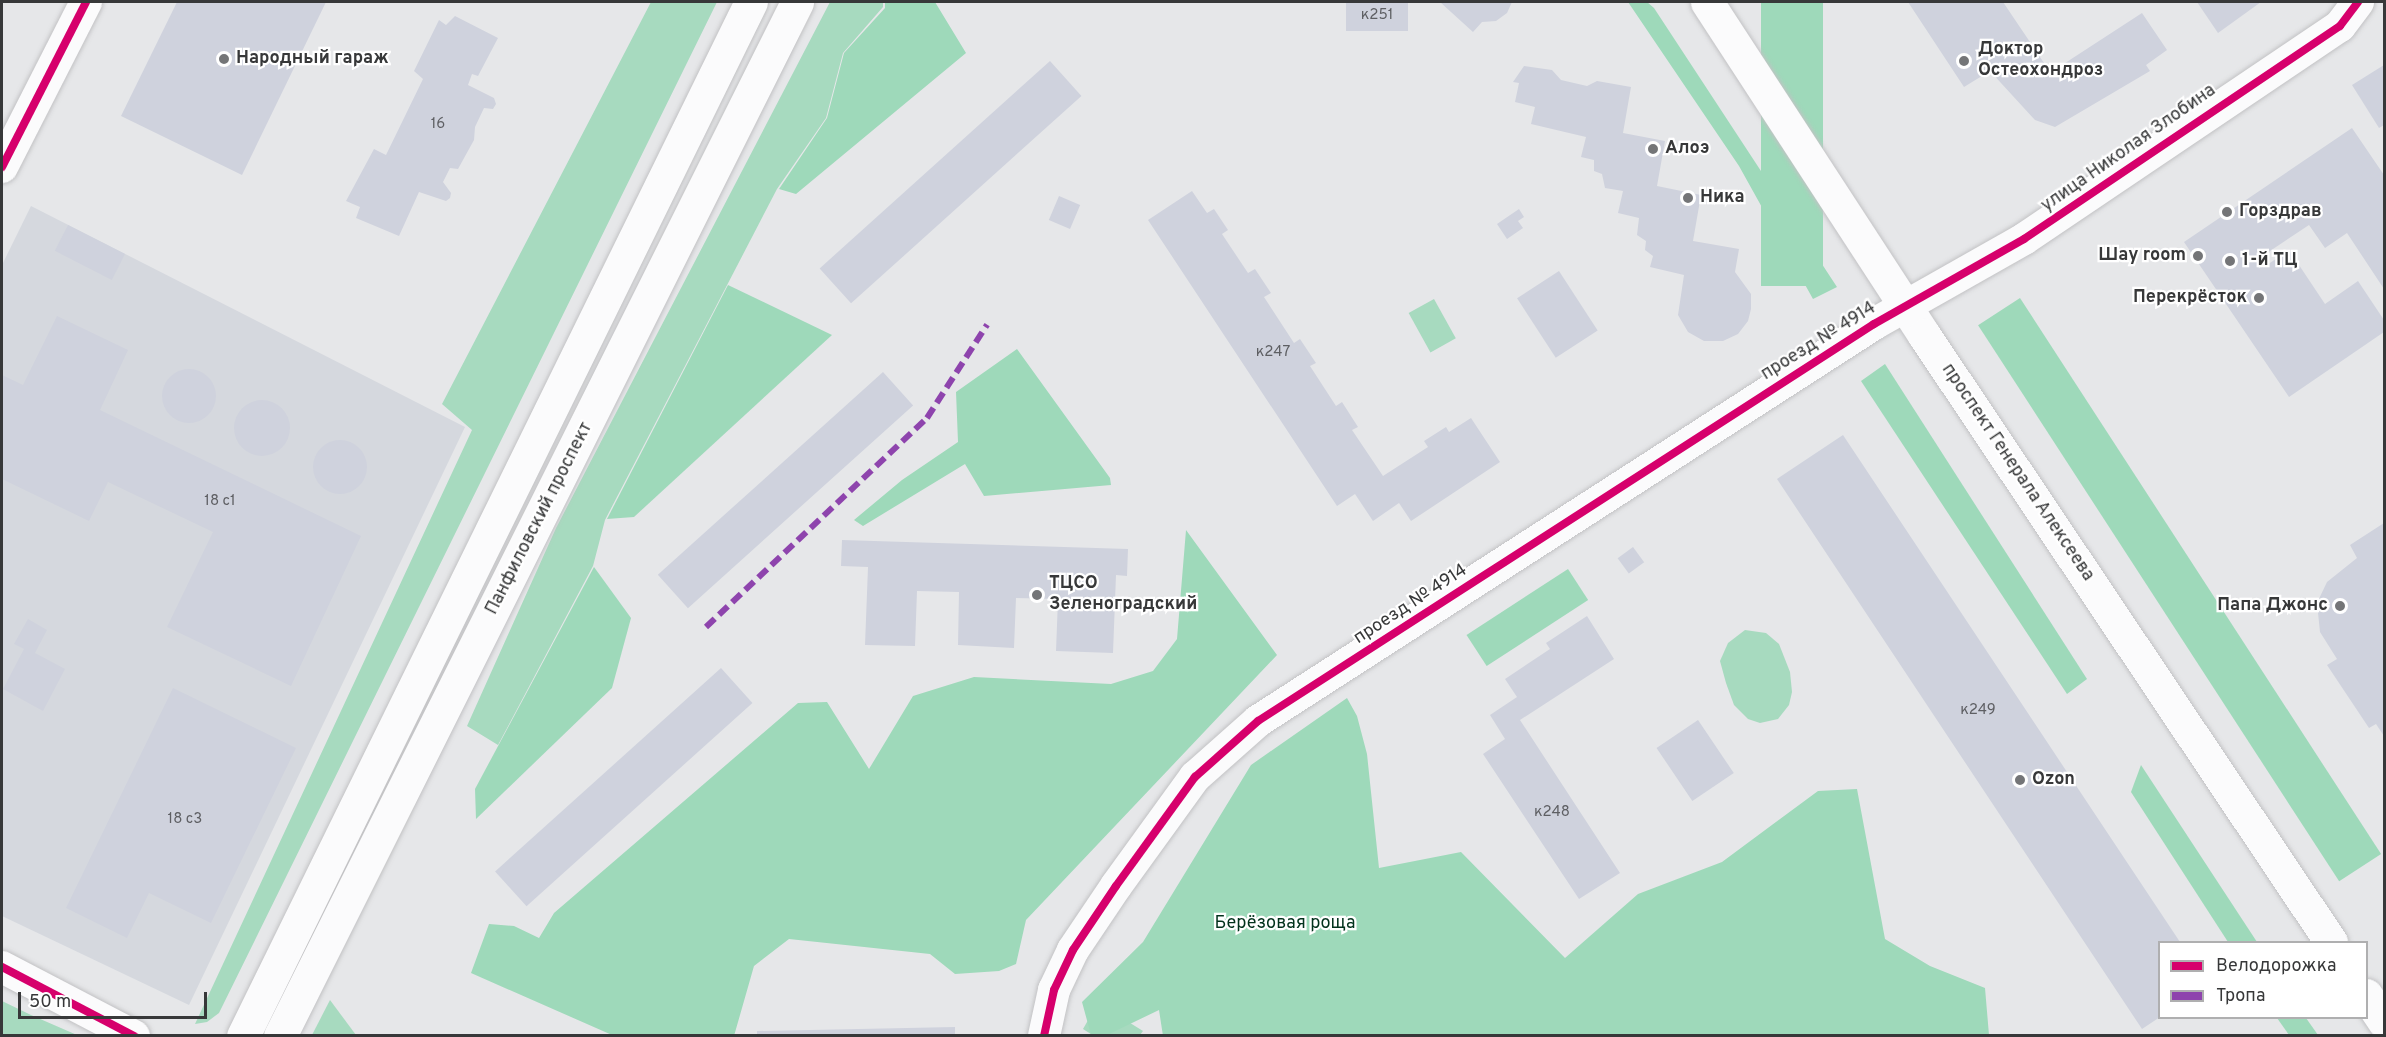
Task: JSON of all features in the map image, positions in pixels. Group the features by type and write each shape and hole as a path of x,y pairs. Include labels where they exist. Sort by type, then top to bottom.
{"main road":[{"name":"Панфиловский проспект","path":"243,1035 751,2"},
{"name":"Панфиловский проспект","path":"280,1035 797,2"},
{"name":"проспект Генерала Алексеева","path":"1707,2 1906,306 2330,941"},
{"path":"2368,996 2385,1022"}],"street":[{"path":"2,167 86,2"},
{"name":"улица Николая Злобина","path":"1906,306 2024,239 2340,26 2358,2"},
{"name":"проезд № 4914","path":"1044,1035 1054,990 1073,950 1195,777 1220,752 1268,715 1906,306"},
{"path":"2,967 134,1035"}],"shaded area":[{"path":"31,206 465,427 189,1005 2,916 2,265"}],"green space":[{"path":"651,2 717,2 219,1013 207,1022 195,1024 472,430 442,404"},
{"path":"830,2 883,2 883,7 843,53 826,118 777,189 605,520 593,566 498,745 467,726 556,528"},
{"path":"885,2 935,2 966,53 796,194 779,189 827,118 844,53 885,8"},
{"path":"1628,2 1647,2 1654,8 1837,287 1813,299 1739,166"},
{"path":"1761,2 1823,2 1823,286 1761,286"},
{"path":"728,285 832,335 634,517 607,519"},
{"path":"2020,298 2381,854 2339,881 1978,325"},
{"path":"1434,299 1456,338 1430,352 1409,313"},
{"path":"1017,349 1110,478 1111,485 984,496 965,464 863,526 854,520 902,480 958,442 956,392"},
{"path":"1885,364 2087,679 2067,694 1861,381"},
{"path":"1186,530 1277,655 1026,920 1016,964 999,971 955,974 930,954 789,939 754,966 734,1036 612,1035 471,973 489,924 514,926 539,938 554,913 798,703 827,702 869,769 913,696 974,677 1111,684 1153,671 1177,639"},
{"path":"594,567 631,618 612,688 476,819 475,789"},
{"path":"1568,569 1588,600 1487,666 1467,635"},
{"path":"1745,630 1766,633 1779,644 1790,672 1792,692 1789,705 1778,719 1760,723 1748,719 1734,705 1720,661 1728,643"},
{"name":"Берёзовая роща","path":"1347,698 1357,716 1367,754 1379,868 1461,852 1565,958 1638,894 1722,862 1818,791 1857,789 1885,939 1930,966 1985,988 1989,1035 1163,1036 1159,1010 1107,1035 1091,1035 1082,1002 1143,942 1251,765"},
{"path":"2141,765 2256,941 2227,941 2131,792"},
{"path":"330,1000 356,1035 312,1035"},
{"path":"2,1001 31,1015 77,1035 2,1035"},
{"path":"1098,1003 1143,1031 1140,1035 1094,1036 1083,1029"},
{"path":"2278,1019 2307,1019 2318,1035 2289,1035"}],"building":[{"name":"Народный гараж","path":"177,2 326,2 242,175 121,116"},
{"path":"1346,2 1408,2 1408,31 1346,31"},
{"path":"1440,2 1512,2 1507,13 1496,21 1482,22 1473,32"},
{"path":"1908,2 2003,2 2044,63 2059,67 2142,13 2167,50 2146,65 2150,71 2055,127 2035,120 1990,71 1964,87"},
{"path":"2197,2 2261,2 2218,33"},
{"path":"455,16 498,38 478,76 472,74 468,85 494,98 496,104 493,109 484,108 475,127 474,140 458,169 450,168 443,182 451,193 450,198 446,201 419,192 399,236 356,218 360,207 346,201 374,149 386,155 423,79 414,71 439,20 446,25"},
{"path":"1050,61 1081,96 851,303 820,268"},
{"path":"2384,65 2384,125 2379,128 2352,85"},
{"path":"1524,66 1552,70 1561,80 1587,86 1597,81 1631,87 1623,133 1665,141 1657,186 1701,195 1693,241 1739,249 1735,272 1751,294 1751,309 1748,321 1738,334 1723,341 1704,341 1688,332 1678,315 1684,275 1650,267 1653,256 1645,250 1646,241 1637,235 1639,218 1618,213 1623,191 1605,188 1602,174 1594,171 1594,160 1581,157 1586,137 1531,124 1535,107 1515,102 1519,83 1513,82"},
{"name":"1-й ТЦ","path":"2352,128 2384,175 2384,289 2347,233 2325,248 2309,225 2261,257 2267,265 2289,250 2325,304 2358,281 2384,320 2384,332 2289,397 2184,242"},
{"path":"1192,191 1207,213 1214,209 1228,230 1222,234 1248,273 1255,269 1271,293 1264,297 1294,343 1300,339 1316,363 1310,366 1336,406 1342,402 1358,427 1352,430 1383,476 1428,447 1424,441 1446,427 1449,432 1471,418 1500,462 1411,521 1399,503 1373,521 1355,494 1337,506 1148,220"},
{"path":"1059,196 1080,205 1070,229 1049,220"},
{"path":"1519,209 1524,217 1518,221 1523,228 1507,239 1497,224"},
{"path":"68,225 125,254 112,280 55,251"},
{"path":"1559,271 1598,331 1556,358 1517,298"},
{"path":"57,316 128,350 100,410 361,536 291,686 167,627 213,532 108,482 89,521 2,479 2,375 23,385"},
{"path":"189,369 199,371 208,377 214,386 216,396 214,406 208,415 199,421 189,423 179,421 170,415 164,406 162,396 164,386 170,377 179,371"},
{"path":"883,372 913,405 688,608 658,575"},
{"path":"262,400 273,402 282,408 288,417 290,428 288,439 282,448 273,454 262,456 251,454 242,448 236,439 234,428 236,417 242,408 251,402"},
{"path":"1843,435 2179,941 2158,941 2158,1018 2142,1029 1777,479"},
{"path":"340,440 350,442 359,448 365,457 367,467 365,477 359,486 350,492 340,494 330,492 321,486 315,477 313,467 315,457 321,448 330,442"},
{"path":"2384,523 2384,736 2376,724 2369,728 2327,665 2337,659 2320,632 2317,603 2327,582 2357,558 2350,545"},
{"name":"ТЦСО Зеленоградский","path":"842,540 1128,549 1127,576 1116,575 1113,653 1056,651 1058,599 1016,598 1014,648 958,645 959,592 917,591 915,646 865,645 868,567 841,566"},
{"path":"1633,547 1644,562 1629,574 1618,558"},
{"path":"1587,616 1614,659 1520,720 1620,873 1579,899 1483,754 1505,739 1490,715 1517,697 1505,679 1550,649 1546,643"},
{"path":"28,619 47,630 35,653 65,669 43,711 3,689 24,649 14,644"},
{"path":"721,668 752,703 527,906 495,871"},
{"path":"173,688 296,748 211,923 149,893 127,938 66,908"},
{"path":"1698,720 1734,773 1692,801 1657,748"},
{"path":"955,1027 955,1036 757,1036 757,1031"}],"marked path":[{"path":"706,627 927,418 987,325"}],"cycle path":[{"path":"2,167 86,2"},
{"path":"1044,1036 1054,990 1073,950 1116,886 1195,777 1258,721 1874,324 2024,239 2340,26 2358,2"},
{"path":"2,967 134,1036"}],"place":[{"name":"Народный гараж","path":"224,59"},
{"name":"Доктор Остеохондроз","path":"1964,61"},
{"name":"Алоэ","path":"1653,149"},
{"name":"Ника","path":"1688,198"},
{"name":"Горздрав","path":"2227,212"},
{"name":"Шау room","path":"2198,256"},
{"name":"1-й ТЦ","path":"2230,261"},
{"name":"Перекрёсток","path":"2259,298"},
{"name":"ТЦСО Зеленоградский","path":"1037,595"},
{"name":"Папа Джонс","path":"2340,606"},
{"name":"Ozon","path":"2020,780"}]}
